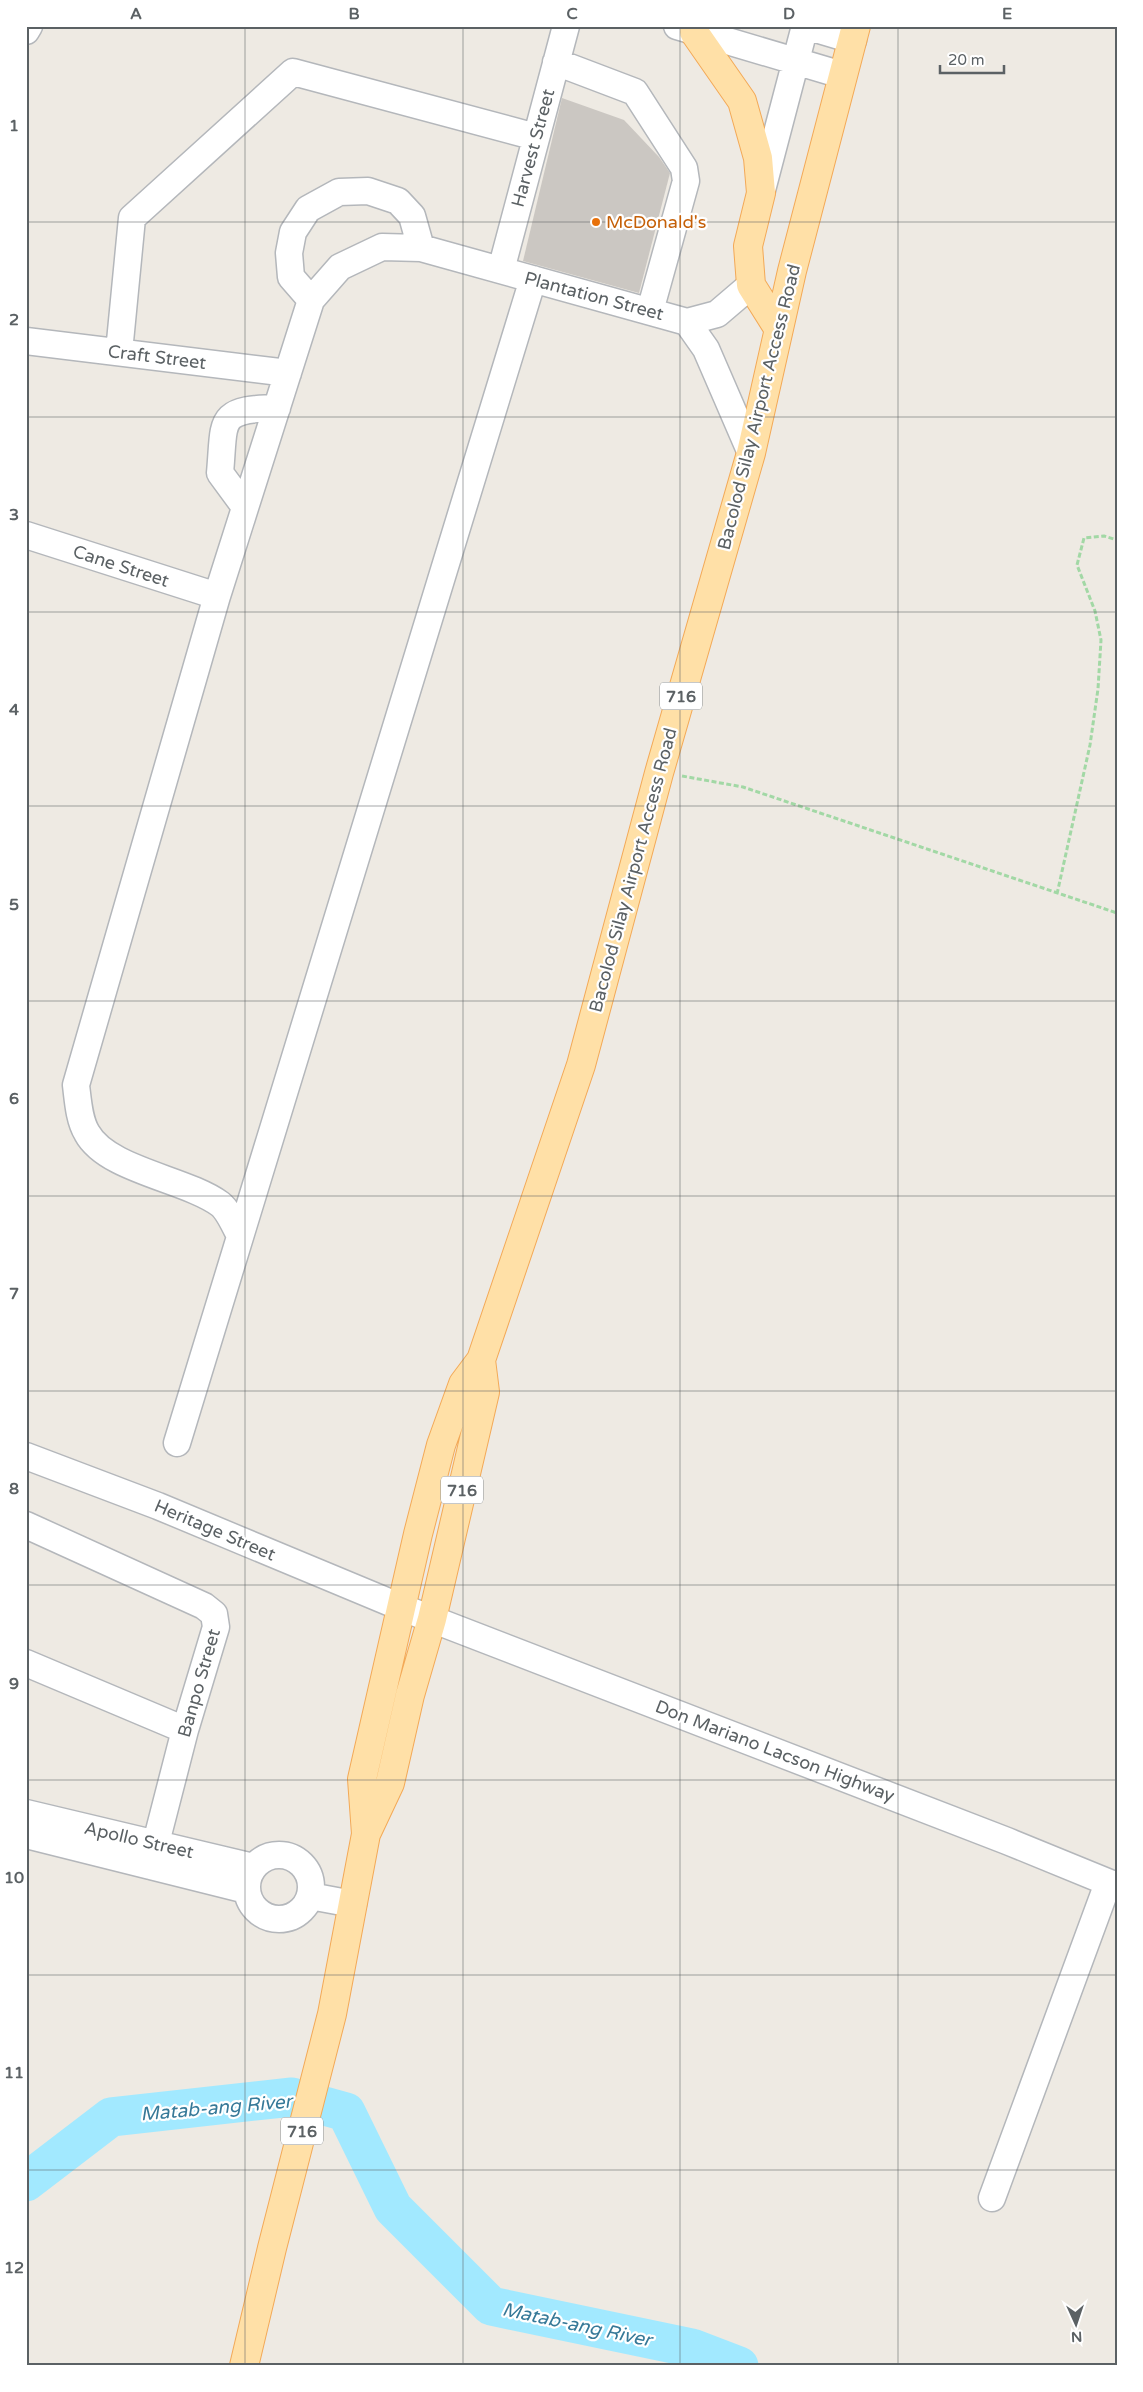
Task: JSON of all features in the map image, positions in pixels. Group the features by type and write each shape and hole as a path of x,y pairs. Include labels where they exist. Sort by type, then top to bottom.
{"main road":[{"path":"686,29 742,101 758,158 761,194 748,246 751,285 778,328"},
{"name":"Bacolod Silay Airport Access Road","path":"366,1834 362,1779 403,1608 418,1534 441,1446 463,1384 481,1360 581,1065 659,773 751,453 778,328 842,75 855,33"},
{"name":"Bacolod Silay Airport Access Road","path":"244,2366 332,2014 366,1834 390,1783 410,1695 432,1619 485,1392 481,1360"}],"street":[{"path":"26,32 29,26"},
{"name":"Harvest Street","path":"501,270 566,26"},
{"path":"761,194 806,26 855,33"},
{"path":"686,29 842,75"},
{"path":"556,62 635,92 684,168 686,180 650,311"},
{"path":"119,352 132,218 293,72 536,137"},
{"path":"240,1236 221,1205 205,1195 107,1154 87,1134 80,1114 76,1085 217,596 311,300 291,277 289,253 292,232 308,209 340,192 368,191 398,201 412,216 421,248"},
{"name":"Plantation Street","path":"311,300 340,267 382,248 421,248 688,322"},
{"path":"177,1443 534,279"},
{"path":"751,285 717,314 688,322 706,350 751,453"},
{"name":"Craft Street","path":"26,341 288,373"},
{"path":"245,507 220,473 224,423 230,416 250,408 277,408"},
{"name":"Cane Street","path":"26,535 217,596"},
{"name":"Heritage Street","path":"26,1456 158,1506 432,1619"},
{"name":"Banpo Street","path":"26,1525 204,1606 214,1614 216,1627 185,1730 153,1855"},
{"name":"Don Mariano Lacson Highway","path":"432,1619 1007,1841 1112,1885"},
{"path":"26,1663 185,1730"},
{"name":"Apollo Street","path":"26,1813 153,1855 249,1878"},
{"path":"26,1836 153,1855"},
{"path":"274,1854 287,1855 299,1861 307,1870 312,1882 310,1896 304,1907 295,1915 282,1919 270,1918 258,1912 250,1902 249,1878 262,1858 274,1854"},
{"path":"992,2198 1112,1885"},
{"path":"310,1896 353,1904"}],"path":[{"path":"1057,894 1090,745 1098,689 1101,640 1095,611 1076,564 1084,538 1104,536 1117,540"},
{"path":"659,773 743,787 1117,913"}],"building":[{"name":"McDonald's","path":"562,98 624,120 659,157 670,173 639,293 523,261"}],"waterway":[{"name":"Matab-ang River","path":"26,2182 111,2117 292,2097 346,2112 393,2208 491,2306 692,2348 739,2366"}],"place":[{"name":"McDonald's","path":"596,222"}]}
